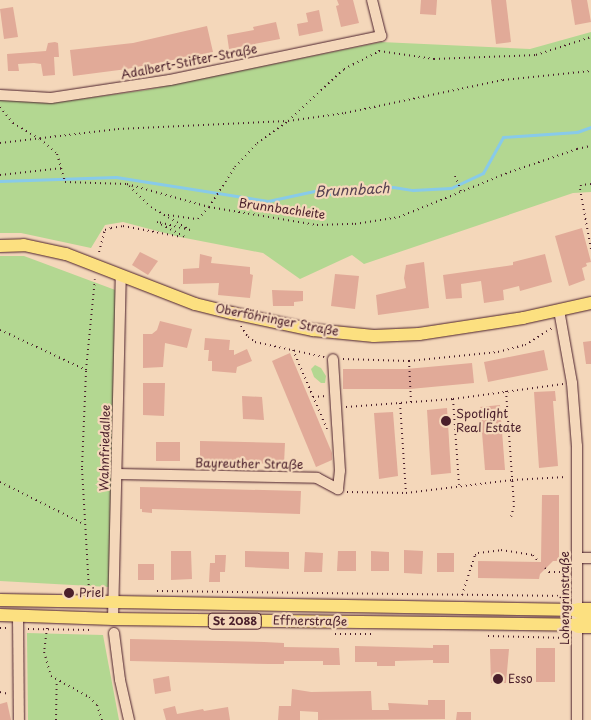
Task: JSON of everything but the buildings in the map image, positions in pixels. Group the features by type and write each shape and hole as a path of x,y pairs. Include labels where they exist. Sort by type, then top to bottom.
{"main road":[{"name":"Oberföhringer Straße","path":"0,246 24,245 66,254 195,304 313,330 374,336 419,334 560,315 591,303"},
{"name":"Effnerstraße","path":"0,600 358,606 582,606"},
{"name":"Effnerstraße","path":"0,615 112,619 585,625"}],"street":[{"path":"372,0 381,36"},
{"name":"Adalbert-Stifter-Straße","path":"0,95 51,98 170,80 381,36"},
{"name":"Wahnfriedallee","path":"112,619 117,474 120,276"},
{"name":"Lohengrinstraße","path":"560,315 572,383 579,476 578,572 585,625 577,720"},
{"path":"333,359 340,471 338,489"},
{"name":"Bayreuther Straße","path":"117,474 317,478 338,489"},
{"path":"578,558 591,558"},
{"path":"18,615 19,720"},
{"path":"114,633 120,680 129,720"}],"path":[{"path":"379,52 381,36"},
{"path":"168,215 198,219 210,207 235,167 257,143 288,121 344,69 379,52 434,59 536,56 591,37"},
{"path":"0,142 118,129 288,121 345,113 503,80 591,71"},
{"name":"Brunnbachleite","path":"0,107 13,123 40,139 58,154 63,168 64,182 127,184 210,207 298,222 355,224 399,217 461,191 569,152 591,146"},
{"path":"0,174 63,168"},
{"path":"455,176 461,191"},
{"path":"99,252 105,230 111,228 124,226 156,234 184,237 157,222 190,230 168,215 151,207 127,184"},
{"path":"591,184 582,185 580,189 591,250"},
{"path":"89,590 82,467 86,370 95,279"},
{"path":"237,314 243,330 255,342 333,359 409,360 477,355 525,345 541,337 560,315"},
{"path":"0,330 86,370"},
{"path":"293,350 329,434"},
{"path":"409,360 411,402"},
{"path":"336,408 452,399 572,383"},
{"path":"506,392 514,506 511,517"},
{"path":"313,397 336,395"},
{"path":"452,399 459,485"},
{"path":"400,403 406,493"},
{"path":"338,489 353,494 406,493 459,485 579,476"},
{"path":"0,482 84,524"},
{"path":"462,595 475,555 478,552 501,550 533,555 539,562"},
{"path":"545,568 549,572 578,572"},
{"path":"154,590 462,595 582,606"},
{"path":"45,616 47,629 44,652 51,676 57,681 74,687 89,698 96,705 102,720"},
{"path":"0,628 95,630"},
{"path":"56,720 57,681"}],"green space":[{"path":"591,32 591,192 573,193 364,264 352,255 300,279 263,253 180,237 123,222 105,225 91,248 21,233 0,233 0,98 51,103 146,90 381,42 530,49"},
{"path":"0,256 24,256 118,291 109,587 0,581"},
{"path":"315,365 321,368 326,376 325,383 321,383 314,377 311,369"},
{"path":"27,633 103,635 119,720 28,720"}],"waterway":[{"name":"Brunnbach","path":"0,181 116,177 268,201 319,190 331,194 393,187 413,190 451,188 483,173 503,137 577,132 591,127"}],"place":[{"name":"Spotlight Real Estate","path":"446,421"},
{"name":"Priel","path":"69,593"},
{"name":"Esso","path":"498,679"}]}
